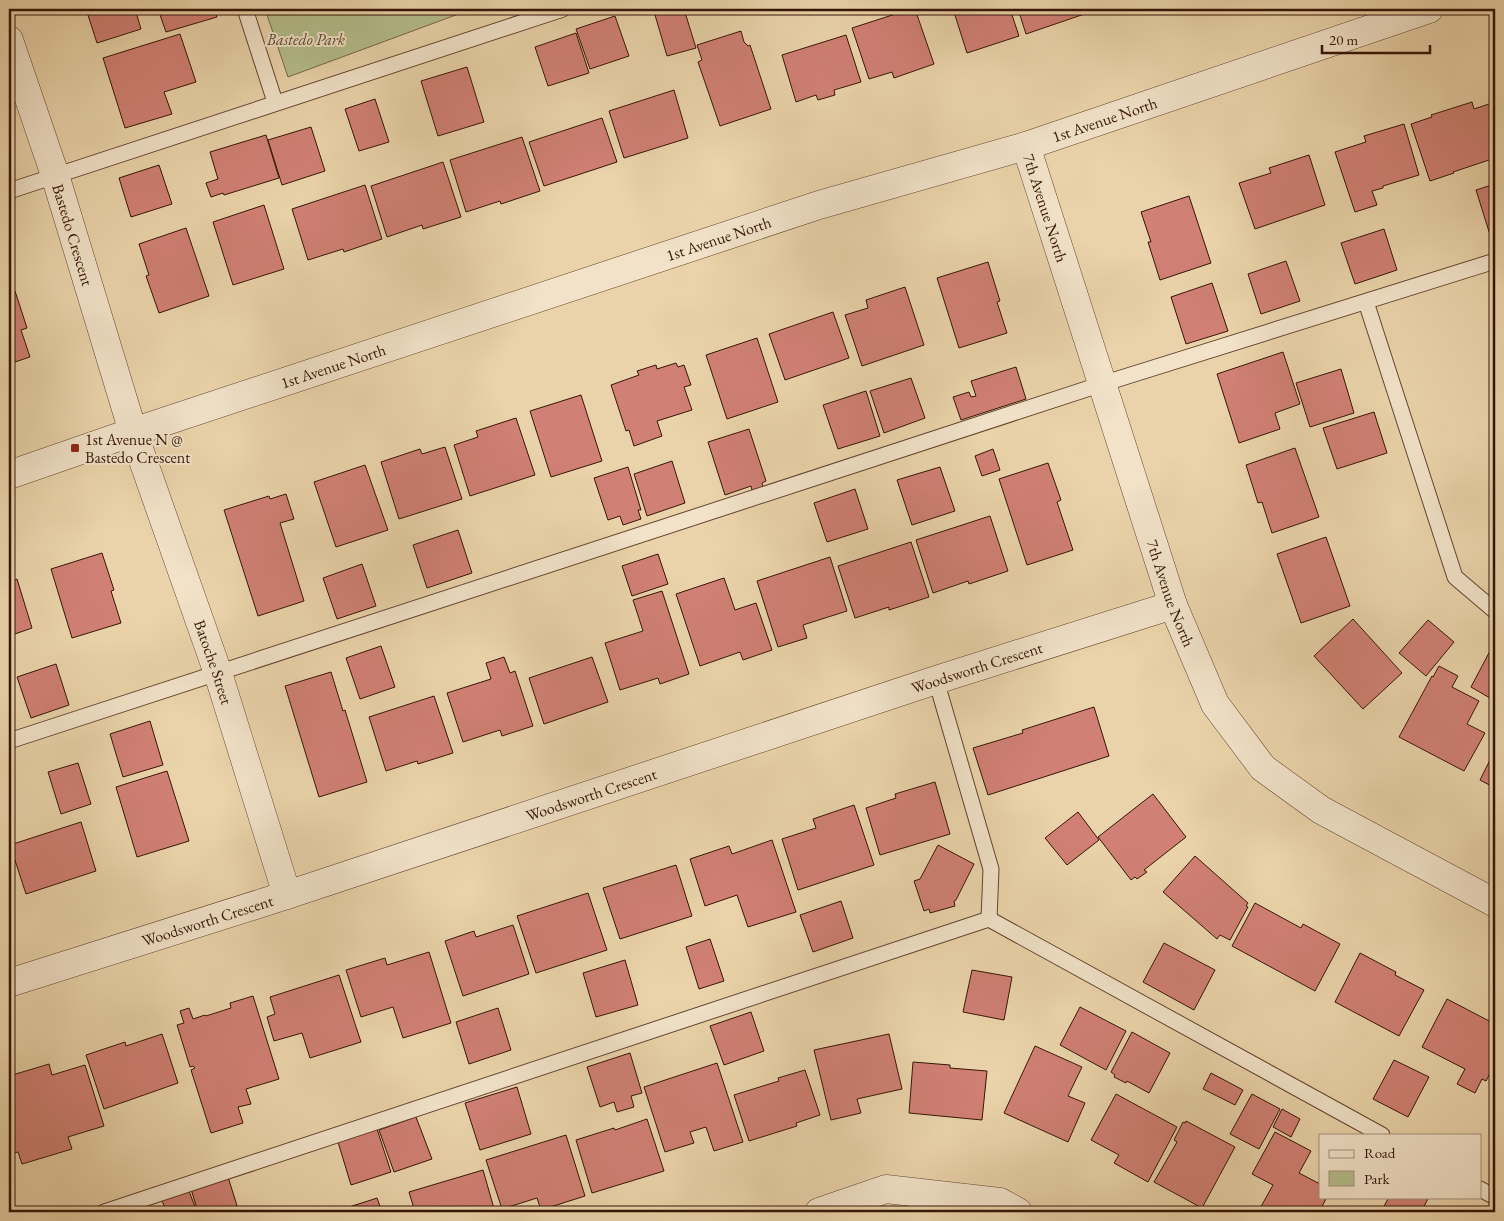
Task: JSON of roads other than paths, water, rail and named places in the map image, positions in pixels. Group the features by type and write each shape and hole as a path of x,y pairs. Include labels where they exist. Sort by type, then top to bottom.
{"street":[{"name":"1st Avenue North","path":"9,475 133,432 819,205 1026,146 1429,9"},
{"name":"Bastedo Crescent","path":"9,40 55,175 133,432"},
{"name":"7th Avenue North","path":"1026,146 1173,605 1215,704 1263,768 1321,810 1495,904"},
{"name":"Batoche Street","path":"133,432 218,674 287,895"},
{"name":"Woodsworth Crescent","path":"9,983 287,895 936,680 1173,605"},
{"path":"819,1212 886,1189 1000,1202 1018,1212"}],"lane":[{"path":"245,9 275,102"},
{"path":"9,191 275,102 564,9"},
{"path":"9,741 1102,384 1495,261"},
{"path":"1366,302 1454,577 1495,611"},
{"path":"936,680 991,869 989,918"},
{"path":"104,1212 989,918 1380,1134"},
{"path":"1482,1190 1495,1197"}],"place":[{"name":"1st Avenue N @ Bastedo Crescent","path":"75,448"}],"park label":[{"name":"Bastedo Park","path":"306,39"}]}
